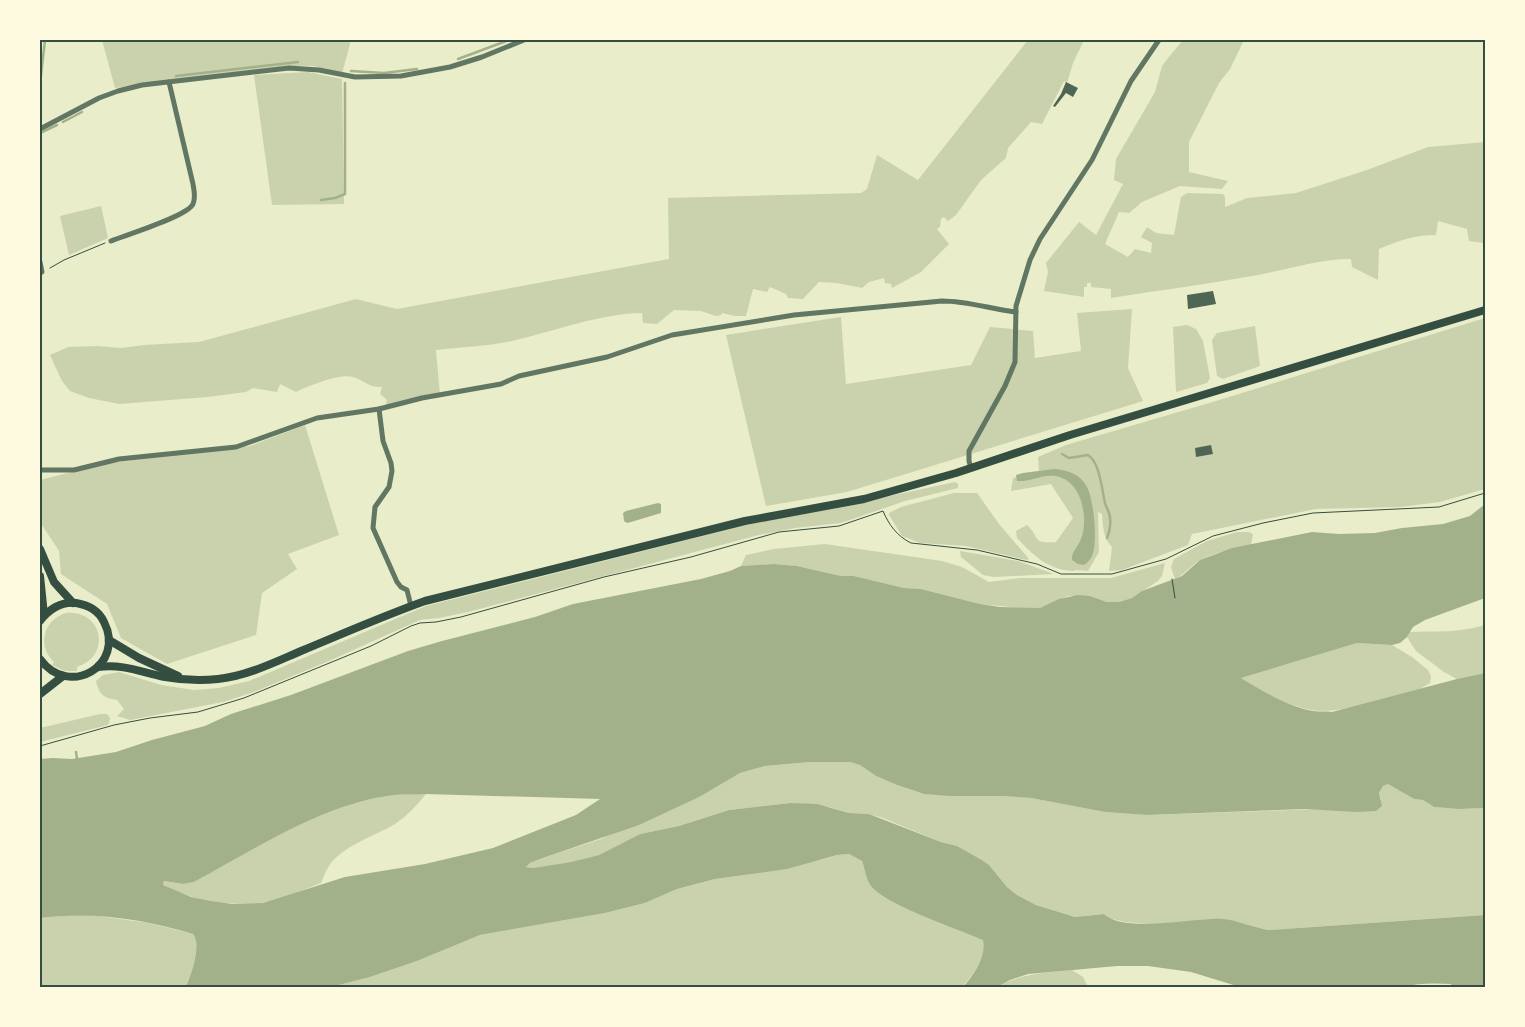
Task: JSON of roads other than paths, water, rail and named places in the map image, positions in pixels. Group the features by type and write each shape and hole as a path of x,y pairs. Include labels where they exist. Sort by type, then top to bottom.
{"main road":[{"path":"98,667 126,666 165,677 220,679 253,670 425,601 746,521 864,498 971,468 1080,432 1485,310"},
{"path":"40,549 54,582 72,603"},
{"path":"40,576 42,618"},
{"path":"40,659 53,672 63,676 80,677 98,667 108,650 110,640 108,629 98,614 84,605 62,604 52,608 42,618"},
{"path":"110,640 139,658 187,679"},
{"path":"40,694 63,676"}],"street":[{"path":"40,129 114,92 142,85 289,68 319,70 355,77 383,77 419,73 482,57 524,40"},
{"path":"971,468 969,451 1005,386 1015,362 1016,312 1024,278 1040,239 1092,160 1131,81 1159,40"},
{"path":"111,241 183,214 193,204 195,195 194,184 169,82"},
{"path":"40,262 41,273"},
{"path":"40,470 74,470 119,459 236,447 317,418 381,408 422,398 501,384 519,376 607,357 672,335 794,315 942,301 962,302 1016,312"},
{"path":"381,408 384,441 392,471 389,487 375,507 374,528 397,582 407,590 411,606"}],"waterway":[{"path":"40,84 45,40"},
{"path":"458,59 509,40"},
{"path":"176,76 298,62"},
{"path":"351,71 384,73 417,69"},
{"path":"321,200 345,194 345,83"},
{"path":"63,122 82,112"},
{"path":"40,133 57,125"},
{"path":"1062,454 1069,458 1088,455 1095,464 1110,516 1110,528 1107,538"},
{"path":"76,752 77,759"}]}
